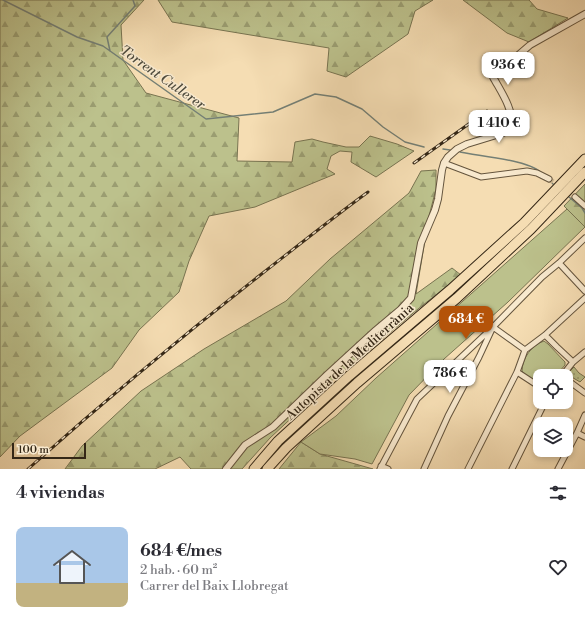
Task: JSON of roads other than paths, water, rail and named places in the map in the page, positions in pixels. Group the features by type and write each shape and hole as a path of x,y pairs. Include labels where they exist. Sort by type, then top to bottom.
{"highway":[{"name":"Autopista de la Mediterrània","path":"254,469 278,441 348,376 450,290 524,223 585,159"},
{"name":"Autopista de la Mediterrània","path":"267,469 286,448 356,383 457,298 531,229 585,172"}],"street":[{"path":"226,469 245,445 273,427 338,364 401,309 411,298 421,243 435,210 444,163 457,149 467,144 503,133 512,127 512,118 508,105 493,77 530,45 585,14"},
{"path":"444,163 481,177 527,171 537,173 549,179"},
{"path":"575,198 585,206"},
{"path":"388,469 380,468 416,399 493,327 542,277 560,263 585,238"},
{"path":"560,263 585,291"},
{"path":"468,469 517,372 526,350 546,335 585,298"},
{"path":"493,327 526,350"},
{"path":"424,469 448,416 493,327"},
{"path":"546,335 573,362"},
{"path":"568,369 585,352"},
{"path":"517,372 533,382"},
{"path":"573,384 585,393"},
{"path":"512,469 542,409"},
{"path":"558,469 585,415"},
{"path":"577,433 585,437"}],"waterway":[{"name":"Torrent Cullerer","path":"3,0 77,37 103,46 206,119 273,112 315,94 336,97 362,109 383,127 405,142 424,147"},
{"path":"110,51 107,37 135,6 133,0"},
{"name":"Torrent Cullerer","path":"443,149 450,150"},
{"name":"Torrent Cullerer","path":"460,152 517,162 537,169 542,174"},
{"name":"Torrent Cullerer","path":"549,180 553,184"},
{"name":"Torrent Cullerer","path":"569,197 582,208 585,213"}],"tunnel":[{"path":"549,179 575,197"}],"railway":[{"path":"414,163 487,111"},
{"path":"28,469 113,395 200,323 368,192"}]}
